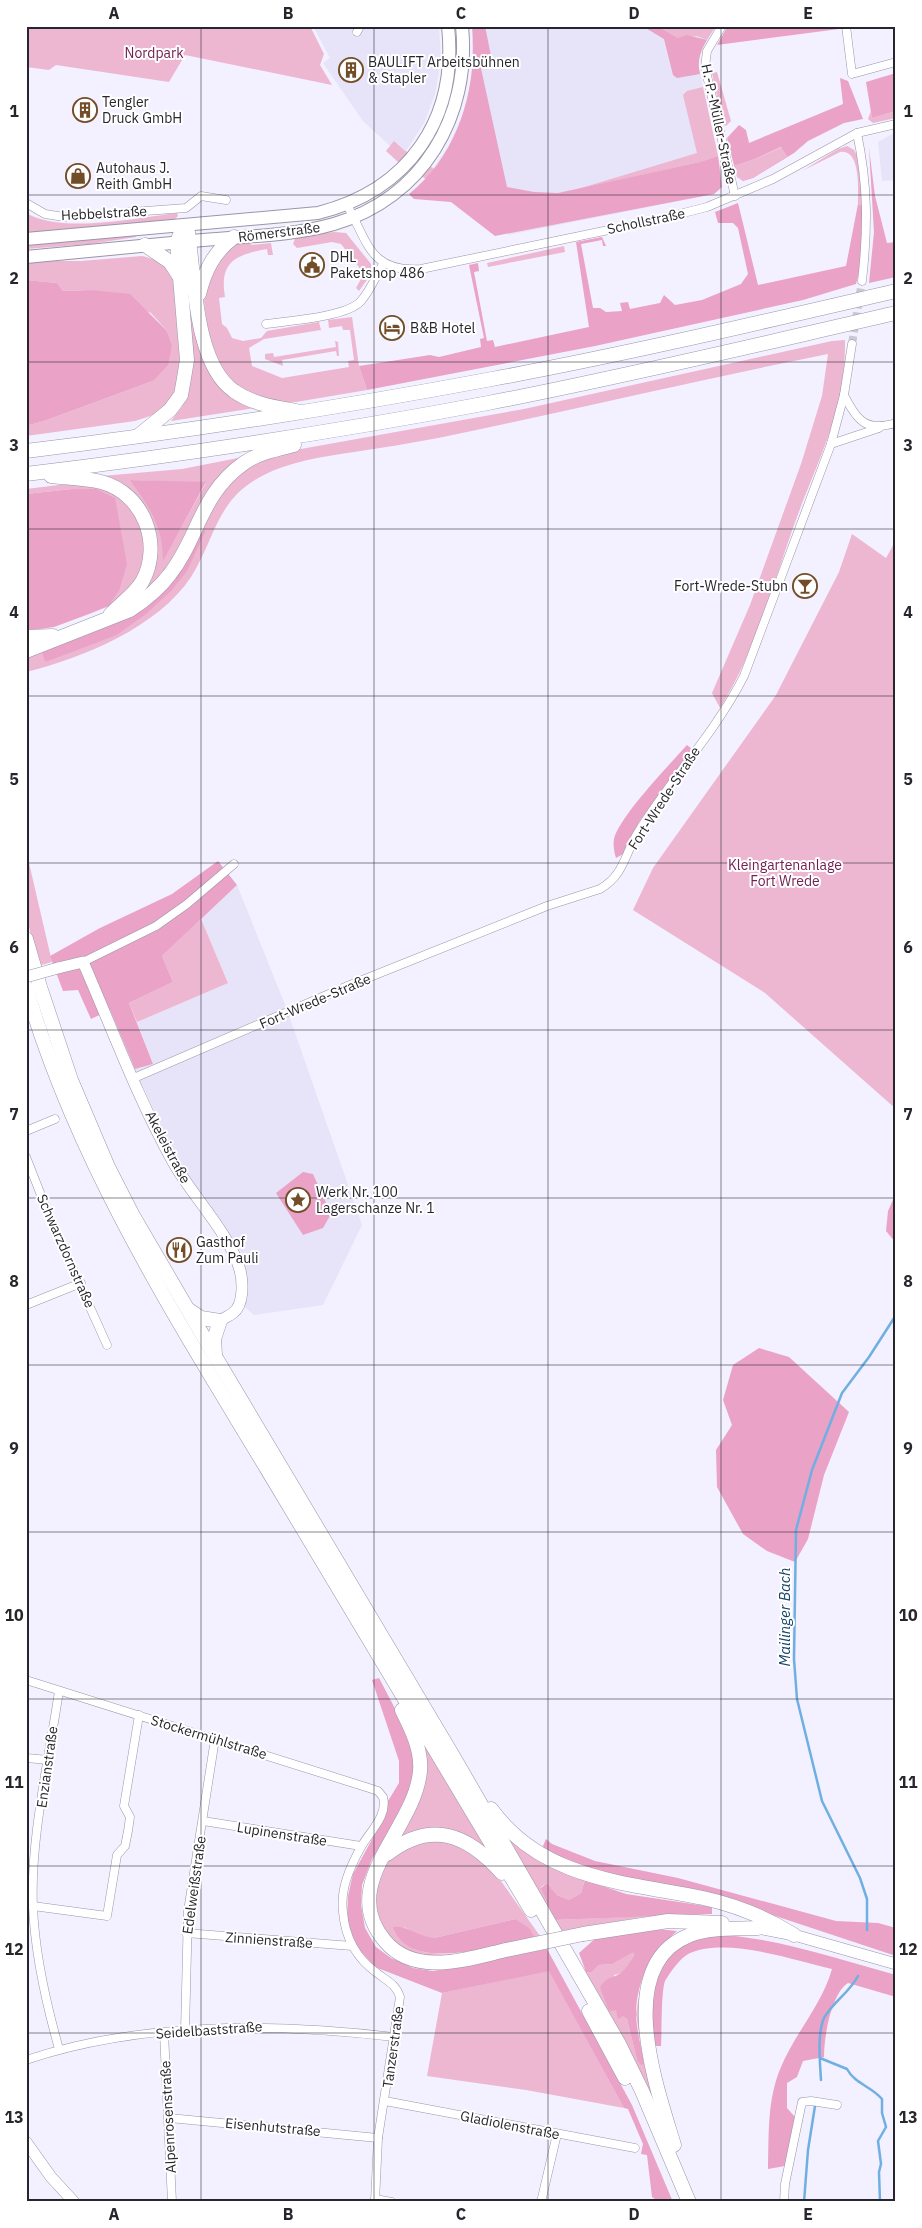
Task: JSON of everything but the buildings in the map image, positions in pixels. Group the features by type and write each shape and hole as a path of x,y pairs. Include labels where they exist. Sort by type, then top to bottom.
{"highway":[{"path":"187,226 182,230 183,242 198,302 207,352 222,380 235,392 250,399 302,413"},
{"path":"198,302 208,264 234,237"},
{"path":"136,437 170,410 181,395 186,360 179,277 183,242"},
{"path":"146,245 170,262 179,277"},
{"path":"26,451 302,413 503,377 634,350 896,291"},
{"path":"26,475 205,450 378,422 586,383 896,314"},
{"path":"26,650 108,616 130,610 144,601 170,575 180,560 204,507 217,489 245,462 272,450 378,422"},
{"path":"43,475 319,438"},
{"path":"26,475 43,475 101,482 111,486 131,499 148,528 152,547 149,567 136,589 108,616"},
{"path":"26,637 63,635"},
{"path":"26,939 50,1019 92,1131 132,1214 453,1756 619,2044 646,2100 689,2202"},
{"path":"26,986 48,1050 94,1165 130,1236 194,1348 564,1965 636,2097 680,2202"},
{"path":"186,1308 201,1318 220,1321 214,1339 216,1358"},
{"path":"363,1629 413,1733 421,1770 409,1808 374,1875 368,1903 377,1930 390,1947 400,1955 430,1963 458,1961 583,1934 668,1921 712,1921 758,1928"},
{"path":"453,1756 496,1816 511,1832 554,1862 577,1872 621,1884 705,1899 770,1920 794,1936"},
{"path":"384,1856 396,1847 416,1838 429,1835 456,1837 479,1850 521,1893"},
{"path":"689,2202 651,2061 645,1999 648,1983 657,1960 669,1947 689,1935 703,1931 758,1928"}],"main road":[{"name":"Römerstraße","path":"26,239 318,213 347,205 379,187 405,166 432,127 442,104 448,78 450,44 448,26"},
{"name":"Römerstraße","path":"26,257 307,230 354,218 374,207 414,177 429,159 445,132 457,103 463,76 464,45 462,26"}],"street":[{"name":"H.-P.-Müller-Straße","path":"722,26 707,51 705,67 735,196"},
{"path":"846,26 852,74 896,62"},
{"name":"Schollstraße","path":"383,264 404,271 420,269 672,217 707,207 774,179 857,133 896,124"},
{"path":"857,133 864,168 868,206 862,280"},
{"name":"Hebbelstraße","path":"26,202 45,214 64,217 186,208 194,199 201,196 226,200"},
{"path":"266,324 325,316 355,306 364,297 383,264 370,250 347,205"},
{"path":"186,208 187,226"},
{"name":"Fort-Wrede-Straße","path":"134,1078 350,985 547,906 600,889 611,882 621,870 637,834 680,770 732,700 744,676 831,444 844,395 852,344"},
{"path":"844,395 856,416 880,428"},
{"path":"831,444 896,423"},
{"path":"26,978 83,962 156,926 187,904 234,864"},
{"name":"Akeleistraße","path":"83,962 173,1163 216,1225 240,1270 241,1294 238,1308 220,1321"},
{"path":"26,1131 56,1119"},
{"name":"Schwarzdornstraße","path":"26,1156 52,1224 81,1283 107,1345"},
{"path":"26,1305 81,1283"},
{"name":"Stockermühlstraße","path":"26,1680 370,1788 378,1791 385,1803"},
{"name":"Enzianstraße","path":"58,1691 36,1846 33,1906 43,1987 59,2050"},
{"path":"33,1906 107,1916 117,1855 125,1846 128,1831 130,1818 124,1806 139,1715"},
{"name":"Edelweißstraße","path":"185,2031 186,1934 191,1888 216,1739"},
{"path":"26,1758 49,1760"},
{"name":"Tanzerstraße","path":"375,2200 378,2138 399,2007 398,1989 369,1966 352,1946 346,1932 342,1910 345,1882 361,1846 384,1812 385,1803"},
{"name":"Lupinenstraße","path":"203,1821 361,1846"},
{"path":"758,1928 896,1964"},
{"name":"Zinnienstraße","path":"186,1934 352,1946"},
{"name":"Seidelbaststraße","path":"26,2060 59,2050 115,2038 261,2026 331,2029 394,2036"},
{"name":"Alpenrosenstraße","path":"164,2033 172,2202"},
{"path":"784,2202 785,2184 802,2102 811,2101 836,2105"},
{"name":"Gladiolenstraße","path":"384,2102 635,2148"},
{"name":"Eisenhutstraße","path":"169,2118 378,2138"},
{"path":"541,2202 557,2134"},
{"path":"26,2142 51,2176 74,2202"},
{"path":"375,2200 392,2202"}],"shaded area":[{"path":"313,26 439,26 441,61 435,94 424,123 402,157 363,121 323,63 330,58"},
{"path":"472,26 715,26 701,51 698,64 720,166 722,187 714,194 508,235 491,209 434,168 449,145 463,115 472,79"},
{"path":"472,26 485,26 492,61 480,64 507,187 534,192 558,193 700,162 718,156 722,187 714,194 495,236 451,202 414,199 409,194 426,178 440,160 452,140 461,119 472,73"},
{"path":"657,26 678,38 687,35 707,40 700,57 700,74 677,78 673,75 664,39 644,27"},
{"path":"751,26 838,26 839,29 717,45 726,29"},
{"path":"896,73 896,111 872,118 866,82"},
{"path":"840,78 848,81 863,119 844,123 808,141 794,153 753,178 743,181 737,177 743,180 753,177 787,156 781,147 734,166 727,138 739,125 746,130 749,143 843,104"},
{"path":"896,132 896,180 882,181 878,142"},
{"path":"869,148 875,196 887,243 896,242 896,277 869,283 874,232"},
{"path":"738,203 758,285 846,266 858,204 864,207 861,265 856,284 803,300 595,346 367,390 359,366 430,355 439,357 481,347 480,339 484,338 469,265 478,263 479,271 474,272 487,341 493,340 495,347 589,327 576,242 602,237 606,246 603,246 602,240 581,244 593,308 600,308 606,312 622,311 620,303 628,302 630,309 660,303 664,295 675,305 702,300 741,284 748,274 738,228 733,223 718,223 715,212"},
{"path":"26,280 57,283 63,291 90,290 130,294 167,331 172,345 168,365 153,381 26,426"},
{"path":"130,480 206,482 163,561 158,527 144,500"},
{"path":"72,489 96,489 115,498 127,564 119,591 109,606 54,627 26,631 26,494"},
{"path":"200,527 206,530 187,571 171,591 146,614 115,636 45,662 41,650 127,617"},
{"path":"687,745 692,749 639,822 623,854 616,858 614,839 618,829 646,791"},
{"path":"218,861 237,885 162,956 173,982 129,1003 153,1064 135,1069 110,1010 91,1019 78,990 63,991 50,956 100,928 172,894"},
{"path":"237,885 287,1010 362,1225 323,1305 254,1315 245,1307 245,1275 179,1166 135,1069 153,1064 137,1022 228,982 201,919"},
{"path":"303,1172 313,1174 331,1214 323,1228 303,1235 276,1193"},
{"path":"896,1193 896,1243 886,1231 888,1211"},
{"path":"759,1348 789,1357 849,1412 824,1475 808,1539 795,1562 767,1551 743,1534 717,1487 716,1450 732,1425 723,1400 733,1365"},
{"path":"379,1678 401,1720 412,1747 415,1766 405,1806 372,1859 362,1885 361,1905 365,1928 376,1947 391,1958 413,1968 433,1971 547,1949 632,2105 673,2202 659,2202 652,2197 647,2155 641,2154 643,2144 628,2109 624,2108 549,1971 442,1993 375,1967 354,1944 347,1919 348,1896 353,1874 386,1814 388,1801 399,1783 399,1761 372,1680"},
{"path":"546,1839 552,1844 595,1861 678,1878 836,1921 878,1923 896,1928 896,1956 727,1900 599,1875 546,1851 543,1846"},
{"path":"585,1880 626,1894 712,1907 712,1914 554,1920 541,1888 547,1883 557,1895 569,1900 581,1893"},
{"path":"515,1919 529,1928 534,1937 500,1946 457,1953 436,1953 417,1950 402,1942 393,1927 403,1928 434,1938"},
{"path":"657,1929 677,1931 653,1958 639,1989 636,2013 644,2064 641,2065 637,2060 627,2019 623,2016 618,2019 616,2010 609,2011 600,1987 608,1979 624,1970 634,1955 633,1952 612,1964 599,1965 592,1972 586,1972 579,1953 597,1937"},
{"path":"711,1934 758,1939 781,1944 896,1975 896,1997 848,1983 837,1996 827,2028 824,2057 803,2061 797,2077 787,2083 787,2108 795,2117 785,2166 768,2169 771,2104 776,2079 793,2042 822,1995 832,1969 780,1956 741,1949 722,1947 690,1953 679,1961 665,1981 662,2002 661,2046 653,2046 651,2017 657,1970 687,1939"}],"green space":[{"name":"Nordpark","path":"26,26 310,26 324,54 320,65 332,85 185,55 169,82 56,65 49,70 26,67"},
{"path":"657,26 708,26 714,29 707,40 697,36 678,38"},
{"path":"717,72 731,121 726,126 723,124 712,73"},
{"path":"703,87 718,156 700,162 578,189 697,153 683,95 687,91"},
{"path":"871,111 872,118 896,111 896,118 873,123 868,119"},
{"path":"394,141 404,150 444,175 437,186 397,161 386,151"},
{"path":"847,146 854,150 858,157 864,207 858,204 857,171 852,156 847,153 840,152 802,171 838,149"},
{"path":"782,147 787,156 753,177 743,180 737,177 734,166"},
{"path":"26,213 59,223 79,224 121,221 177,213 178,216 173,221 26,234"},
{"path":"334,232 346,233 371,264 371,274 359,291 356,288 361,279 359,267 341,244 332,242 297,248 293,244 296,236"},
{"path":"136,234 136,237 90,244 26,249 26,245"},
{"path":"242,242 252,245 271,243 273,255 268,255 267,249 256,251 239,257 227,268 224,285 225,297 219,298 222,324 227,328 232,338 243,341 261,338 267,331 319,322 321,330 264,339 249,348 252,366 282,378 349,367 348,361 354,360 350,330 343,330 342,326 329,328 328,320 352,317 359,366 367,390 296,402 281,402 250,394 227,380 209,340 204,302 205,286 210,272 228,247"},
{"path":"564,246 565,252 488,267 487,263"},
{"path":"142,256 159,263 173,276 180,365 176,391 172,400 156,414 135,421 26,436 26,426 153,381 172,345 167,331 151,313 90,290 63,291 57,283 26,280 26,261 81,261"},
{"path":"183,269 198,341 255,408 171,421 182,407 188,391"},
{"path":"845,340 841,391 828,436 794,525 753,642 720,708 712,693 750,605 801,464 822,396 828,354 438,438 306,460 273,471 262,476 235,496 219,520 191,577 177,595 159,611 118,638 95,649 26,672 26,655 41,650 45,661 115,636 206,530 200,527 205,514 237,473 273,454 524,409 832,341"},
{"path":"335,341 338,342 339,356 337,356 336,351 282,360 283,366 265,359 265,354 273,353 274,357 336,347"},
{"path":"243,457 154,586 136,596 152,524 102,476 182,469","holes":["131,480 206,483 163,560 162,535 159,526"]},
{"path":"75,483 94,484 122,497 144,529 146,561 135,583 109,606 119,591 96,489 72,489 26,494 26,489"},
{"name":"Kleingartenanlage Fort Wrede","path":"852,534 886,558 896,540 896,1109 765,993 633,910 653,868 776,695 839,572"},
{"path":"26,850 52,962 38,966 26,914"},
{"path":"201,919 228,983 137,1022 129,1003 173,982 162,956"},
{"path":"421,1738 488,1850 466,1836 397,1841"},
{"path":"508,1835 545,1861 564,1872 585,1880 581,1893 569,1900 557,1895 547,1883 541,1887 554,1920 506,1836"},
{"path":"431,1839 460,1844 491,1867 540,1936 534,1937 515,1919 434,1938 423,1938 404,1927 412,1947 424,1952 448,1955 434,1957 419,1956 397,1945 387,1934 380,1921 376,1892 379,1878 386,1865 404,1848"},
{"path":"648,1916 561,1931 554,1920"},
{"path":"633,1951 634,1954 626,1968 621,1973 614,1975 616,2010 627,2019 637,2060 644,2064 636,2014 640,1990 649,1964 643,1985 667,2137 645,2087 586,1972 592,1972 599,1965 612,1964"},
{"path":"549,1970 624,2108 526,2090 427,2076 442,1993"}],"waterway":[{"name":"Mailinger Bach","path":"867,1930 867,1899 860,1878 822,1801 797,1699 794,1659 796,1530 812,1470 842,1393 869,1357 896,1315"},
{"name":"Mailinger Bach","path":"821,2080 820,2040 824,2018 858,1976"},
{"path":"820,2058 847,2069 854,2078 882,2099 882,2113 886,2127 878,2141 881,2164 879,2172 880,2202"},
{"name":"Mailinger Bach","path":"804,2202 808,2150 815,2106"}],"tunnel":[{"path":"852,344 862,281"}],"place":[{"name":"BAULIFT Arbeitsbühnen & Stapler","path":"351,70"},
{"name":"Tengler Druck GmbH","path":"85,110"},
{"name":"Autohaus J. Reith GmbH","path":"78,176"},
{"name":"DHL Paketshop 486","path":"312,265"},
{"name":"B&B Hotel","path":"392,328"},
{"name":"Fort-Wrede-Stubn","path":"805,586"},
{"name":"Werk Nr. 100 Lagerschanze Nr. 1","path":"298,1200"},
{"name":"Gasthof Zum Pauli","path":"179,1250"}]}
